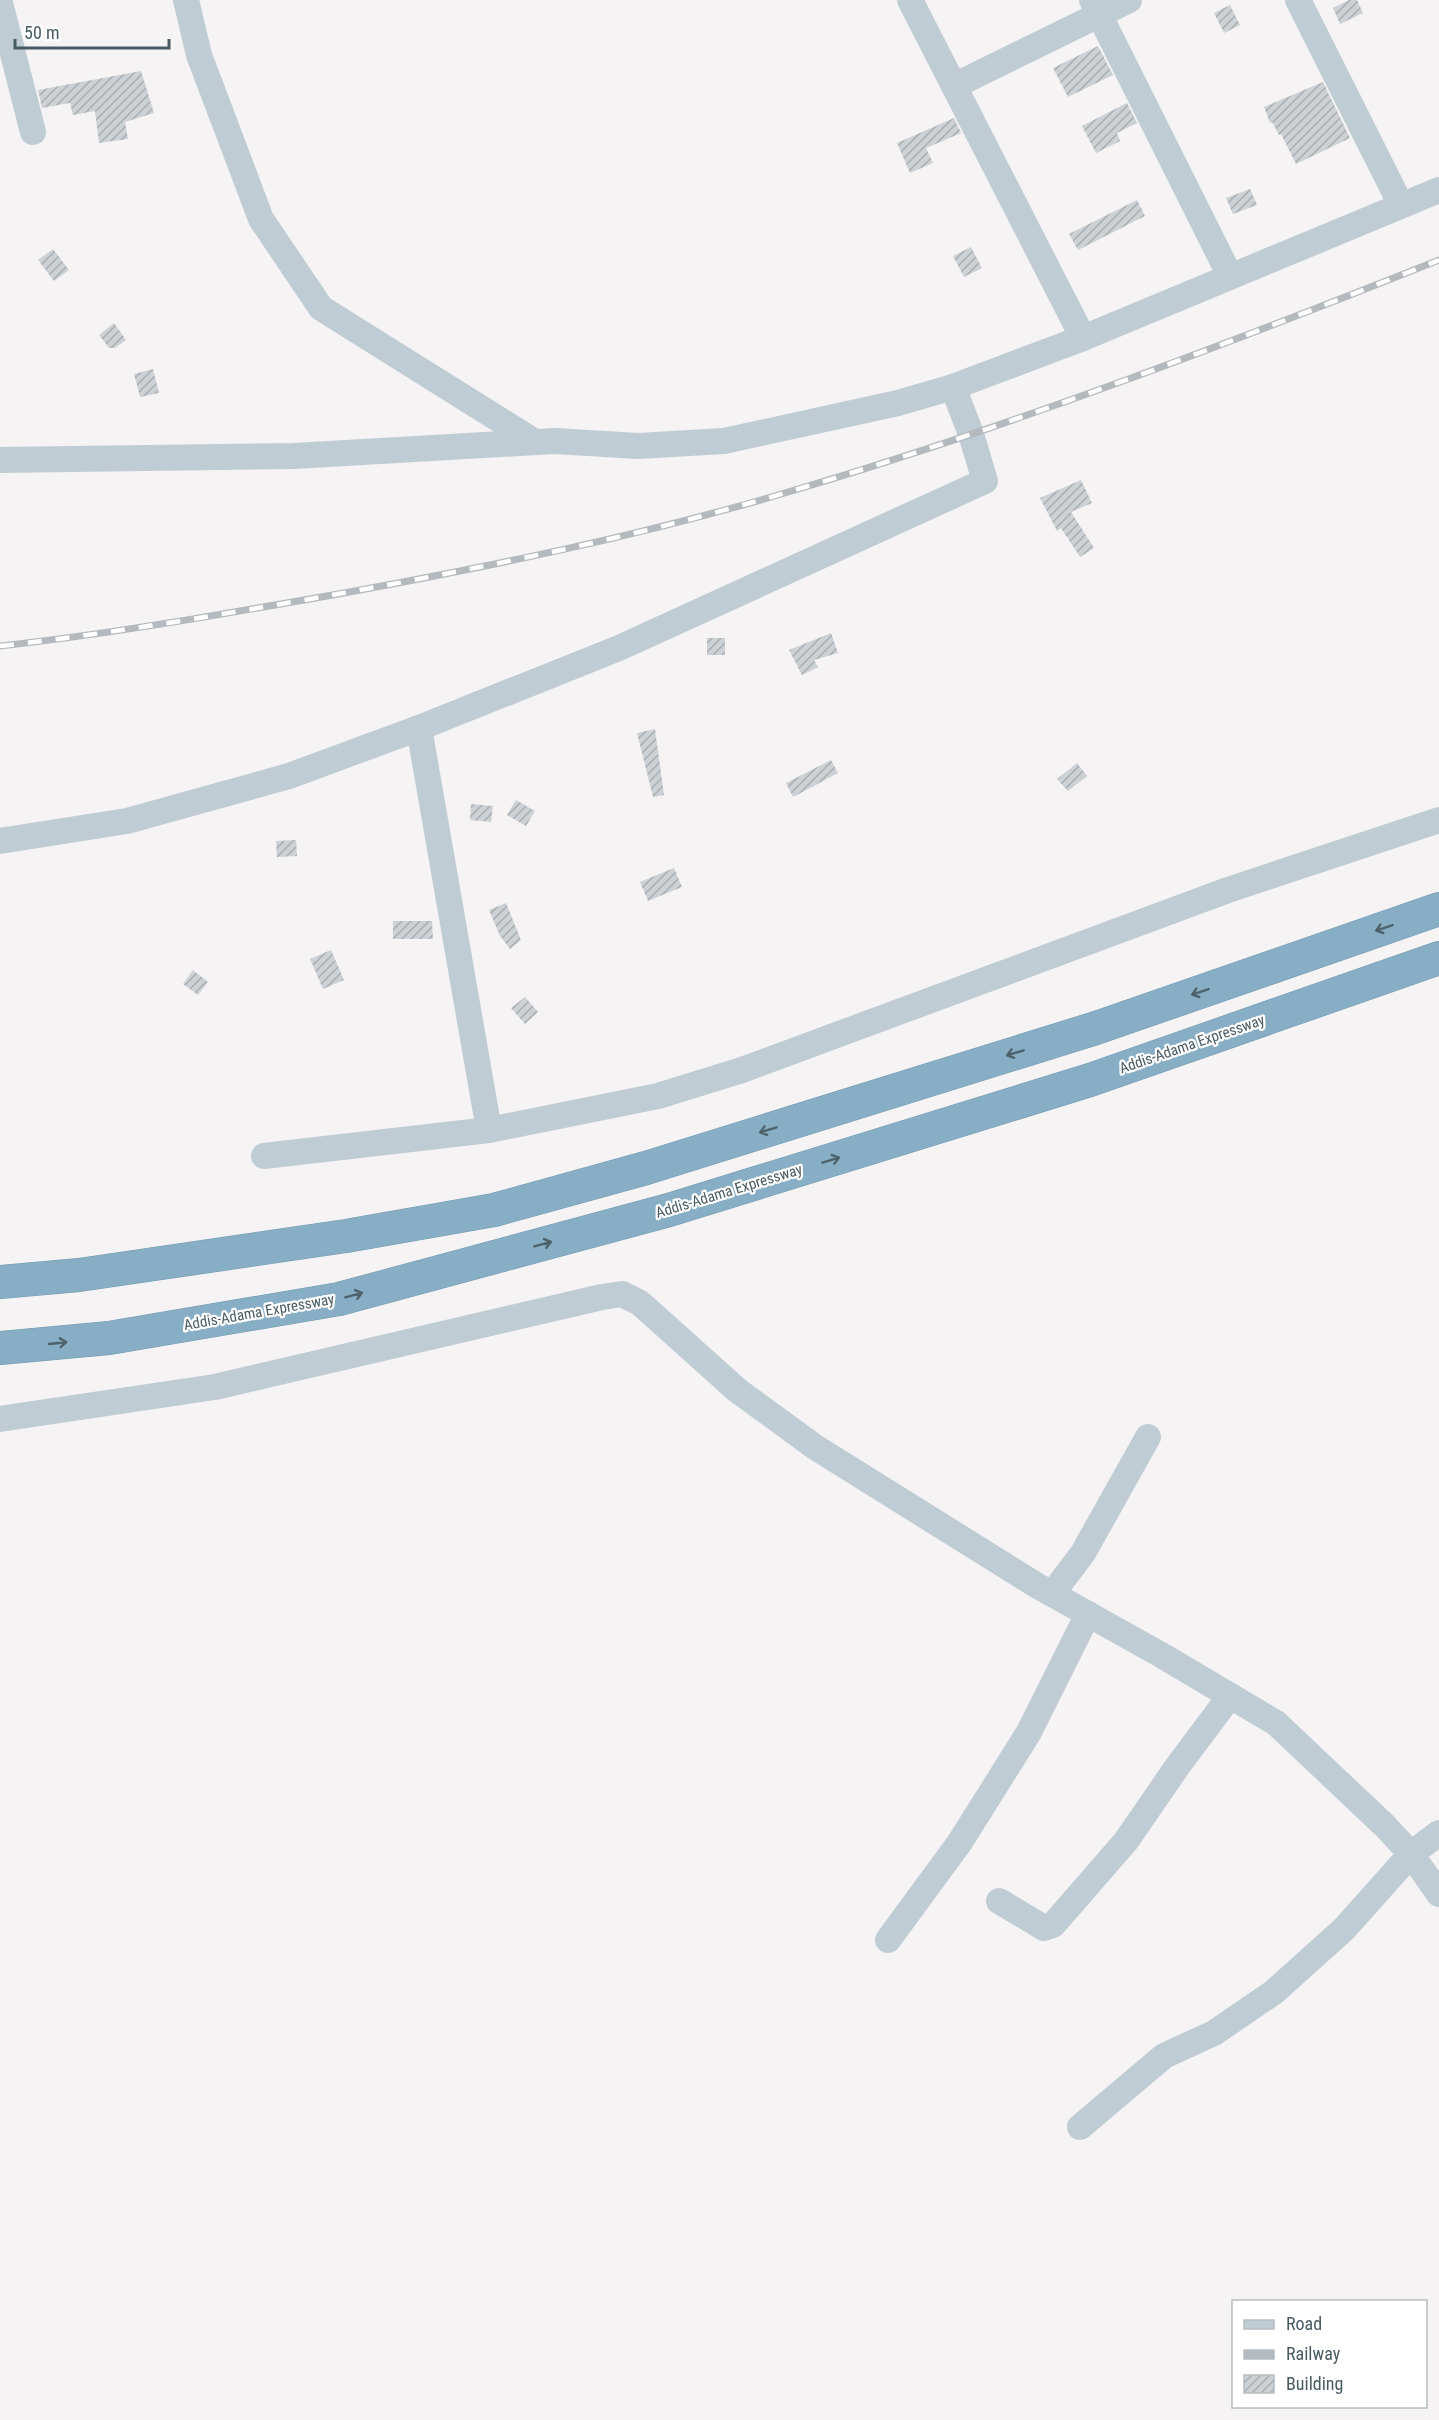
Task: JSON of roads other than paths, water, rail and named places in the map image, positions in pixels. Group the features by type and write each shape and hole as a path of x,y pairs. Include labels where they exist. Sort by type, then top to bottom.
{"highway":[{"path":"0,1282 79,1275 299,1243 494,1210 646,1168 1096,1028 1439,909"},
{"name":"Addis-Adama Expressway","path":"0,1348 109,1338 339,1299 658,1213 1090,1080 1439,957"}],"street":[{"path":"186,0 199,55 261,219 321,308 535,442"},
{"path":"910,0 1083,338"},
{"path":"954,86 1096,7 1130,0"},
{"path":"1298,0 1401,205"},
{"path":"0,3 33,132"},
{"path":"1096,7 1230,276"},
{"path":"0,460 294,456 555,441 638,446 724,441 898,403 953,387 1083,338 1439,190"},
{"path":"0,841 127,820 289,776 419,728 619,648 986,481 953,387"},
{"path":"419,728 489,1130"},
{"path":"264,1156 489,1130 658,1096 742,1070 1228,890 1439,820"},
{"path":"0,1419 215,1387 622,1294 640,1303 737,1390 814,1447 1052,1594 1276,1723 1385,1826 1411,1854 1439,1894"},
{"path":"1052,1594 1083,1553 1148,1437"},
{"path":"888,1940 960,1842 1029,1732 1088,1614"},
{"path":"999,1901 1037,1925 1044,1928 1053,1925 1126,1841 1230,1696"},
{"path":"1080,2127 1164,2056 1214,2033 1274,1992 1344,1929 1411,1854 1439,1833"}],"railway":[{"path":"0,646 164,624 385,585 501,563 731,508 871,467 1116,384 1439,260"}]}
